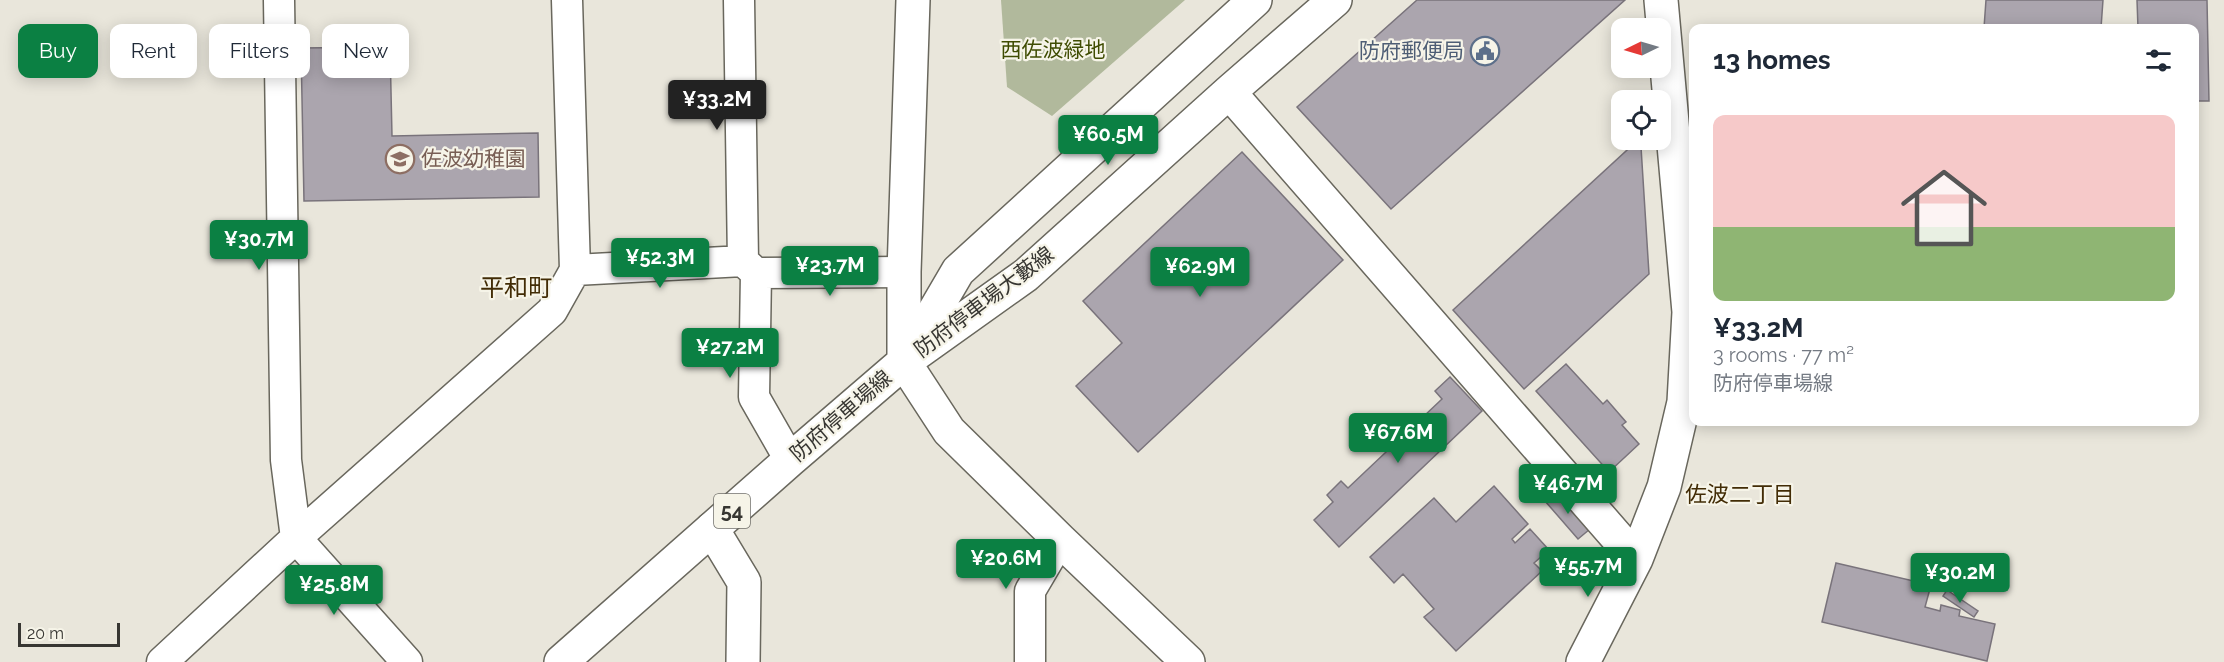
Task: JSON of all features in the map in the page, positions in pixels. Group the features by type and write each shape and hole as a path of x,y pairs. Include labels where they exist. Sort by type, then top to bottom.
{"main road":[{"name":"防府停車場線","path":"561,662 904,362 904,272 913,0"},
{"name":"防府停車場大藪線","path":"904,362 957,270 1255,0"},
{"name":"防府停車場大藪線","path":"904,362 1026,275 1335,0"},
{"path":"1583,662 1636,559 1664,487 1683,402 1689,312 1661,0"},
{"path":"1229,92 1636,559"},
{"path":"904,362 949,431 1188,662"},
{"path":"712,529 744,582 743,662"}],"street":[{"path":"279,0 286,460 296,538 407,662"},
{"path":"162,662 296,538 552,311 575,270 567,0"},
{"path":"740,0 754,397 790,460"},
{"path":"575,270 749,267 904,272"},
{"path":"1030,662 1029,591 1060,540"}],"green space":[{"name":"西佐波緑地","path":"1001,0 1185,0 1052,116 1007,87"}],"building":[{"path":"1417,0 1625,0 1391,209 1297,107"},
{"path":"1986,0 2103,0 2101,24 1984,24"},
{"path":"2137,0 2207,0 2209,101 2199,101 2199,24 2138,24"},
{"path":"310,48 322,48 322,78 391,78 392,136 538,133 539,197 304,201 302,78 310,78"},
{"path":"1627,150 1641,150 1649,274 1524,389 1453,310"},
{"path":"1242,152 1343,260 1138,452 1076,386 1122,343 1083,301"},
{"path":"1566,364 1603,404 1607,400 1626,422 1622,425 1639,444 1609,472 1536,391"},
{"path":"1450,377 1482,411 1339,547 1314,520 1333,502 1327,495 1341,481 1348,488 1442,399 1435,391"},
{"path":"1494,486 1528,524 1512,539 1515,543 1530,529 1549,550 1534,563 1542,571 1456,651 1424,617 1434,609 1403,574 1394,583 1370,557 1434,498 1456,522"},
{"path":"1557,491 1590,529 1578,539 1545,501"},
{"path":"1836,563 1931,585 1925,607 1940,611 1941,605 1960,610 1959,616 1995,624 1987,661 1822,622"},
{"path":"1947,590 1978,611 1974,617 1943,596"}],"place":[{"name":"防府郵便局","path":"1485,51"},
{"name":"佐波幼稚園","path":"400,159"}],"district":[{"name":"平和町","path":"516,288"},
{"name":"佐波二丁目","path":"1740,494"}]}
